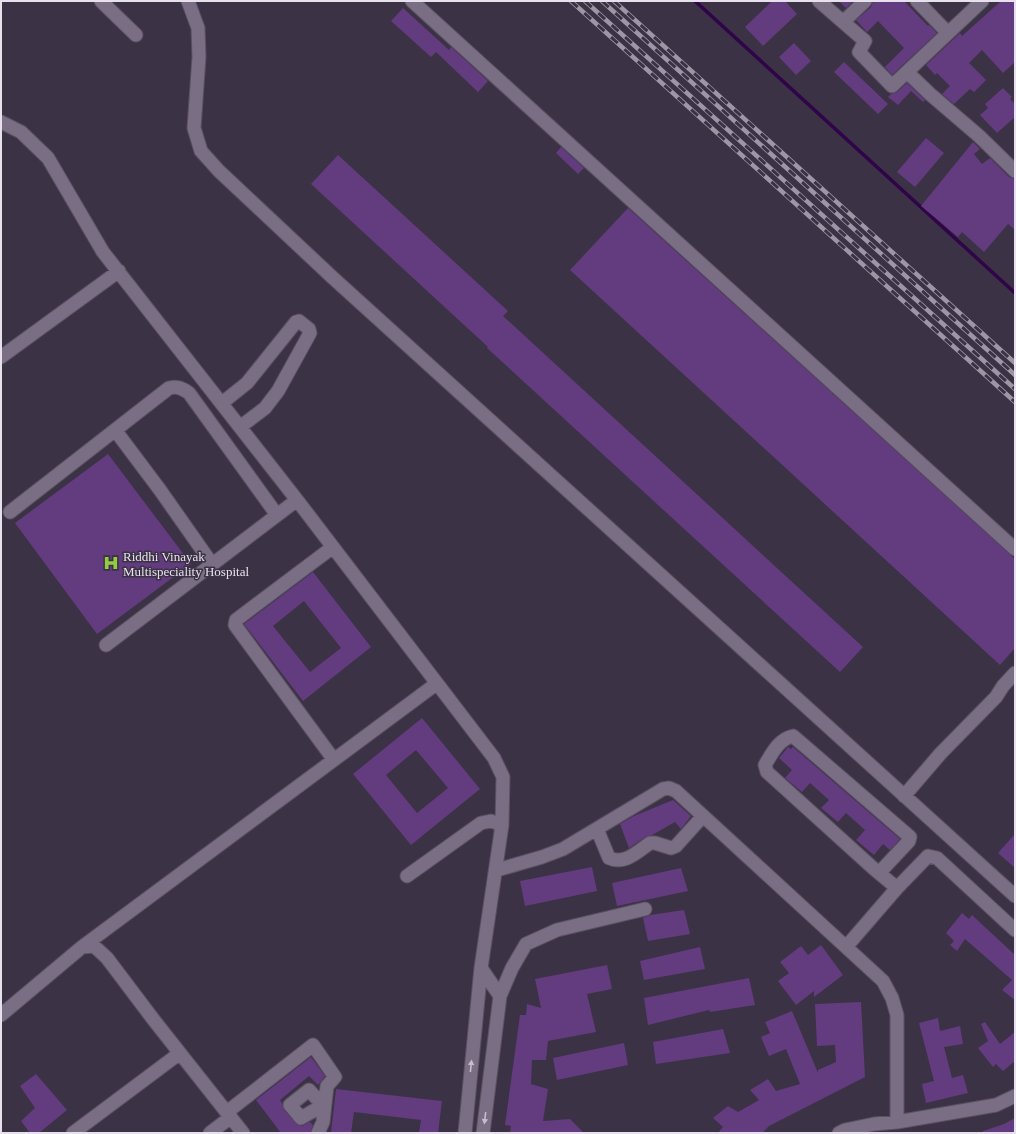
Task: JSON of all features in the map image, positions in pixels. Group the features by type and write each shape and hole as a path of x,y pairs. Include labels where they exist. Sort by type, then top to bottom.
{"street":[{"path":"101,1 136,35"},
{"path":"188,1 198,28 199,57 194,128 201,151 219,171 344,288 1015,896"},
{"path":"412,1 1015,549"},
{"path":"819,1 865,41 859,52 892,86 982,1"},
{"path":"843,22 865,1"},
{"path":"917,1 948,33"},
{"path":"907,72 979,136 1015,171"},
{"path":"1,122 21,132 48,158 103,252 297,500 494,758 503,777 502,824 482,968 465,1133"},
{"path":"1,357 119,271"},
{"path":"222,404 247,383 296,322 299,321 309,329 310,332 278,391 265,408 240,427"},
{"path":"10,512 169,388 176,386 189,393 277,515"},
{"path":"115,430 160,490 212,564"},
{"path":"106,646 297,500"},
{"path":"333,547 236,620 235,625 334,760"},
{"path":"904,796 941,753 996,696 1015,673"},
{"path":"1,1015 82,947 436,684"},
{"path":"879,873 909,841 910,837 793,736 787,737 775,749 766,765 767,772 879,873 897,888"},
{"path":"496,870 542,857 563,849 663,789 669,788 676,791 883,981 892,998 897,1015 897,1122"},
{"path":"597,829 609,858 616,861 622,861 650,843 671,848 676,846 703,816"},
{"path":"407,876 481,824 491,821 502,824"},
{"path":"846,947 897,888 928,856 937,858 1015,930"},
{"path":"483,1133 500,996 512,968 526,944 557,930 645,909"},
{"path":"82,947 94,946 107,958 243,1133"},
{"path":"482,968 500,996"},
{"path":"210,1133 229,1114 313,1045 335,1077 327,1086 323,1122 318,1133"},
{"path":"73,1133 180,1053"},
{"path":"468,1096 488,1097"},
{"path":"839,1133 845,1130 874,1124 897,1122 996,1105 1015,1096"}],"building":[{"path":"772,1 785,1 797,14 763,46 745,27"},
{"path":"839,1 853,1 846,8"},
{"path":"873,1 904,1 928,26 929,25 937,33 892,75 885,67 904,48 878,21 867,32 856,20 871,7"},
{"path":"1001,1 1015,1 1015,62 1003,73 982,50 969,63 986,80 974,92 970,89 954,104 942,94 950,86 937,73 935,75 926,65 960,33 962,36"},
{"path":"403,8 449,50 451,47 488,81 478,92 436,52 431,57 391,21"},
{"path":"794,43 811,61 796,75 779,57"},
{"path":"844,62 888,104 878,114 834,72"},
{"path":"907,83 925,100 923,102 911,91 898,105 888,97 897,92"},
{"path":"1003,88 1012,97 1010,99 1015,104 1015,117 997,133 980,115 988,108 985,104"},
{"path":"926,138 944,153 915,187 897,172"},
{"path":"973,142 980,149 974,154 982,164 990,158 1009,177 1015,179 1015,230 1008,224 984,252 962,232 958,237 921,206"},
{"path":"561,147 584,168 578,174 556,153"},
{"path":"338,155 508,311 503,316 863,647 840,672 487,348 488,347 311,184"},
{"path":"628,208 1015,559 1015,648 1000,665 570,270"},
{"path":"108,454 191,564 97,634 15,523"},
{"path":"313,572 371,647 303,701 244,624","holes":["304,601 341,648 310,672 273,626"]},
{"path":"422,718 480,789 411,845 353,774","holes":["416,750 448,788 417,813 386,775"]},
{"path":"788,747 791,749 793,747 900,839 890,850 883,844 874,855 856,840 865,830 846,813 838,822 821,808 829,800 810,783 802,792 785,778 792,770 779,758"},
{"path":"673,800 691,816 681,829 675,822 652,835 645,837 629,848 620,824 634,816"},
{"path":"1015,834 1015,868 998,853"},
{"path":"592,867 597,891 525,906 520,881"},
{"path":"681,868 688,891 617,906 612,883"},
{"path":"684,910 690,934 648,941 643,918 650,915"},
{"path":"962,913 969,919 972,915 1015,955 1015,1000 1002,990 1012,980 965,939 957,951 950,945 954,941 946,933"},
{"path":"821,945 843,975 814,997 814,991 796,1005 778,981 789,973 780,962 801,946 808,955"},
{"path":"700,947 705,969 644,980 640,961"},
{"path":"607,965 612,989 587,994 596,1032 548,1041 546,1060 532,1060 531,1084 548,1089 543,1121 570,1119 584,1133 510,1133 511,1126 505,1125 520,1015 526,1015 527,1004 541,1008 535,979"},
{"path":"749,978 755,1005 710,1012 709,1010 648,1025 644,998"},
{"path":"861,1002 865,1077 769,1126 762,1133 718,1133 723,1127 713,1118 728,1106 738,1112 759,1100 750,1090 768,1079 776,1091 800,1084 786,1049 769,1056 761,1037 770,1033 765,1022 792,1011 818,1073 818,1070 836,1062 835,1045 817,1046 815,1004"},
{"path":"938,1018 940,1031 960,1026 963,1044 944,1047 952,1078 963,1075 968,1093 926,1103 922,1084 934,1081 919,1023"},
{"path":"985,1022 1000,1044 1015,1032 1015,1061 1003,1071 996,1064 993,1067 978,1048 988,1041 981,1024"},
{"path":"723,1029 730,1053 656,1064 653,1042"},
{"path":"624,1043 628,1065 557,1080 553,1058"},
{"path":"311,1057 325,1076 318,1085 309,1076 280,1100 284,1110 298,1125 302,1126 310,1122 313,1125 310,1133 281,1133 256,1100"},
{"path":"36,1074 67,1110 39,1133 30,1133 21,1121 35,1108 20,1086"},
{"path":"336,1089 442,1101 438,1133 419,1133 421,1120 354,1112 351,1133 331,1133"},
{"path":"1015,1118 1015,1133 983,1133 983,1131 1004,1124"}],"waterway":[{"path":"695,1 1015,293"}],"railway":[{"path":"571,1 1015,402"},
{"path":"585,1 1015,389"},
{"path":"602,1 1015,375"},
{"path":"614,1 1015,363"}],"place":[{"name":"Riddhi Vinayak Multispeciality Hospital","path":"111,563"}]}
